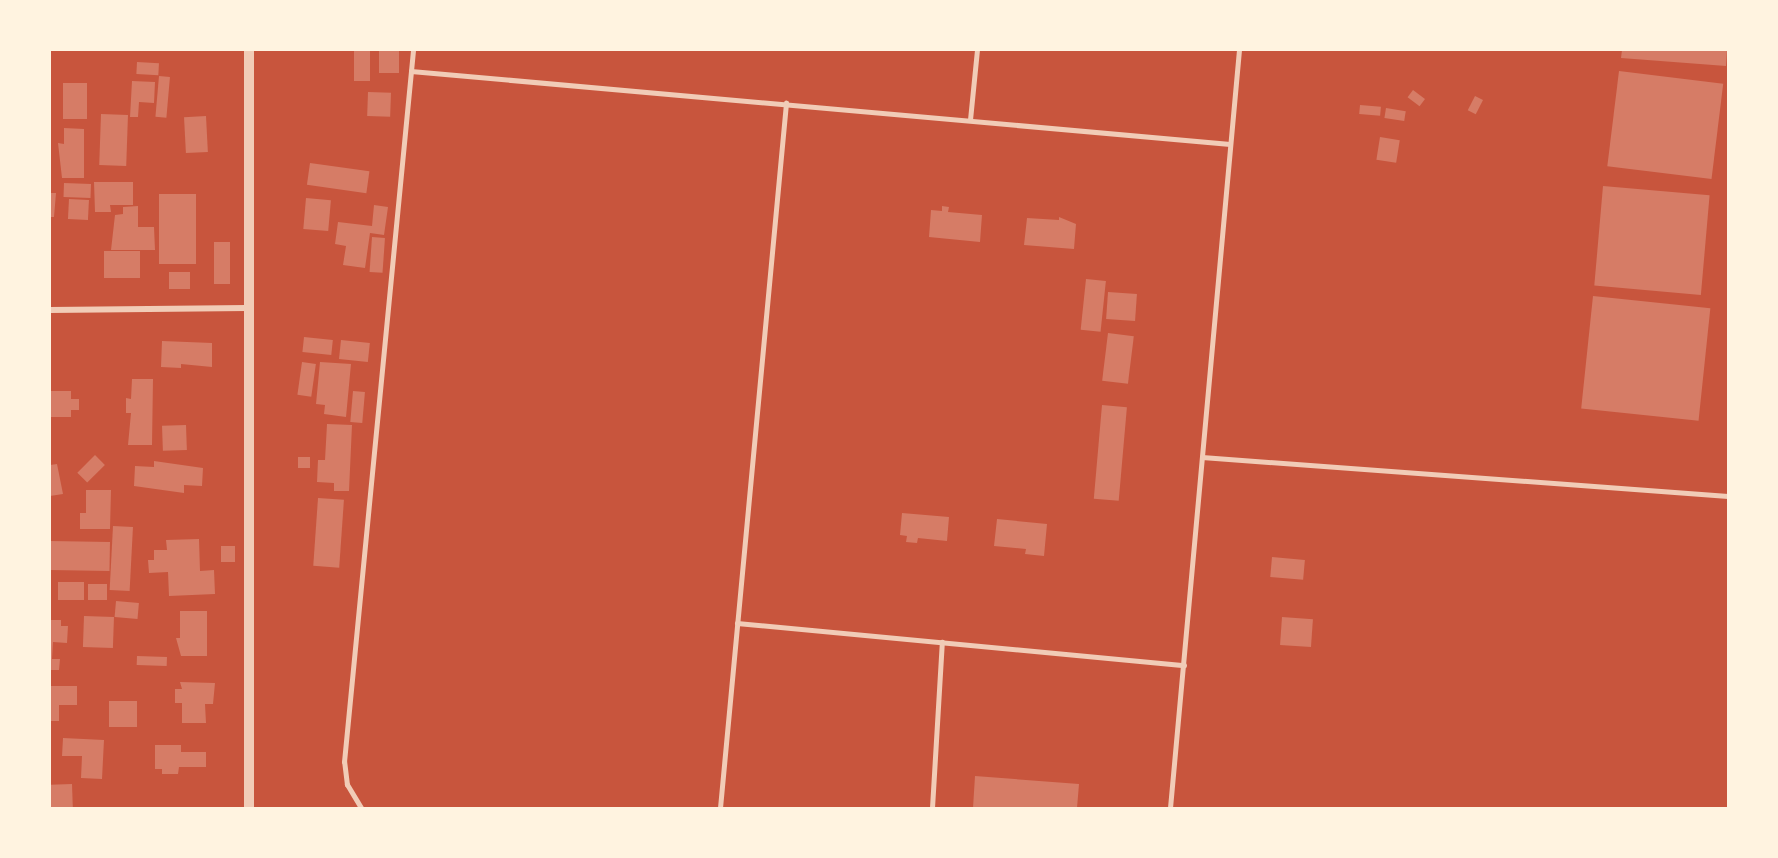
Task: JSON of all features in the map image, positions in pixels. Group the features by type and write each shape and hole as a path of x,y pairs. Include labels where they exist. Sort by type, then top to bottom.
{"street":[{"path":"249,50 247,308 249,808"},
{"path":"50,310 247,308"}],"lane":[{"path":"361,808 347,785 344,762 414,50"},
{"path":"970,120 977,50"},
{"path":"1170,808 1239,50"},
{"path":"411,71 1230,144"},
{"path":"720,808 786,103"},
{"path":"1202,457 1728,496"},
{"path":"737,623 1184,665"},
{"path":"932,808 942,642"}],"building":[{"path":"354,50 370,50 370,81 354,81"},
{"path":"379,50 399,50 399,73 379,73"},
{"path":"1622,50 1727,50 1726,66 1621,58"},
{"path":"137,62 159,63 158,75 136,74"},
{"path":"1619,71 1723,84 1712,179 1607,166"},
{"path":"159,76 170,77 166,118 155,117"},
{"path":"132,81 155,82 154,103 139,102 138,117 130,117"},
{"path":"63,83 87,83 87,119 63,119"},
{"path":"1413,90 1425,99 1420,106 1408,97"},
{"path":"368,92 391,93 390,117 367,116"},
{"path":"1475,96 1483,100 1476,114 1468,110"},
{"path":"1360,105 1381,107 1380,116 1359,114"},
{"path":"1386,108 1406,111 1404,121 1384,118"},
{"path":"101,114 128,115 126,166 99,165"},
{"path":"206,116 208,152 186,153 184,117"},
{"path":"64,128 84,129 84,178 62,178 58,143 64,144"},
{"path":"1380,137 1400,140 1396,163 1376,160"},
{"path":"310,163 369,171 366,193 307,185"},
{"path":"94,182 133,182 133,205 110,205 111,212 95,212"},
{"path":"64,183 91,184 90,198 64,197"},
{"path":"1603,186 1710,195 1701,295 1594,286"},
{"path":"50,193 56,193 54,217 50,217"},
{"path":"159,194 196,194 196,264 159,264"},
{"path":"306,198 331,200 328,231 303,229"},
{"path":"69,199 89,200 88,220 68,219"},
{"path":"374,205 388,207 384,235 370,233 365,268 343,265 346,246 335,244 338,222 372,226"},
{"path":"138,206 138,227 154,227 155,250 111,250 115,215 123,214 123,207"},
{"path":"942,206 949,207 948,212 982,215 980,242 929,237 931,210 942,211"},
{"path":"1059,217 1076,224 1074,249 1024,245 1027,218 1059,220"},
{"path":"372,237 385,238 383,273 370,272"},
{"path":"214,242 230,242 230,284 214,284"},
{"path":"104,251 140,251 140,278 104,278"},
{"path":"169,272 190,272 190,289 169,289"},
{"path":"1086,279 1106,281 1101,332 1081,330"},
{"path":"1108,292 1137,294 1135,321 1106,319"},
{"path":"1593,296 1710,308 1699,421 1581,408"},
{"path":"1108,333 1134,336 1128,384 1102,381"},
{"path":"304,337 333,340 331,355 302,352"},
{"path":"341,340 370,343 368,362 339,359"},
{"path":"162,341 212,343 212,367 181,364 181,368 161,367"},
{"path":"302,362 316,364 311,397 297,395"},
{"path":"320,362 351,364 346,417 324,414 325,405 316,404"},
{"path":"132,379 153,379 152,445 128,445 131,413 126,413 126,398 131,399"},
{"path":"50,391 71,391 71,399 79,399 79,410 71,410 71,417 50,417"},
{"path":"353,391 365,392 362,423 350,422"},
{"path":"1102,405 1127,407 1119,501 1094,499"},
{"path":"327,424 352,425 349,491 334,491 334,483 317,482 318,460 325,460"},
{"path":"186,425 187,450 163,451 162,426"},
{"path":"95,455 105,465 87,483 77,473"},
{"path":"298,457 310,457 310,468 298,468"},
{"path":"154,461 203,468 202,486 184,485 184,493 134,486 135,466 154,467"},
{"path":"57,464 63,494 50,496 50,465"},
{"path":"86,490 111,490 110,529 80,529 80,513 86,513"},
{"path":"318,498 344,500 339,568 313,566"},
{"path":"902,513 949,517 947,541 918,538 917,543 906,542 907,536 900,535"},
{"path":"997,519 1047,524 1044,556 1025,554 1026,549 994,546"},
{"path":"113,526 133,527 130,591 110,590"},
{"path":"199,539 200,571 214,570 215,594 169,596 168,572 149,573 148,560 154,560 154,550 167,550 166,540"},
{"path":"50,541 110,542 109,571 50,570"},
{"path":"221,546 235,546 235,562 221,562"},
{"path":"1272,557 1305,560 1303,580 1270,577"},
{"path":"58,582 84,582 84,600 58,600"},
{"path":"88,584 107,584 107,600 88,600"},
{"path":"116,601 139,603 138,619 115,617"},
{"path":"180,611 207,611 207,656 181,656 176,638 180,638"},
{"path":"84,616 114,617 113,648 83,647"},
{"path":"1282,617 1313,619 1311,647 1280,645"},
{"path":"50,620 61,620 61,626 68,626 67,643 53,642 52,659 60,659 59,670 50,670"},
{"path":"137,656 167,657 167,666 137,665"},
{"path":"180,682 215,683 213,704 205,704 206,723 182,723 182,703 175,703 175,689 182,689"},
{"path":"50,686 77,686 77,705 59,705 59,721 50,721"},
{"path":"109,701 137,701 137,727 109,727"},
{"path":"63,738 104,740 102,779 81,778 82,756 62,756"},
{"path":"155,745 181,745 181,752 206,752 206,767 179,767 178,774 162,774 162,769 155,769"},
{"path":"975,776 1079,784 1077,808 973,808"},
{"path":"72,784 73,808 51,808 50,785"}]}
